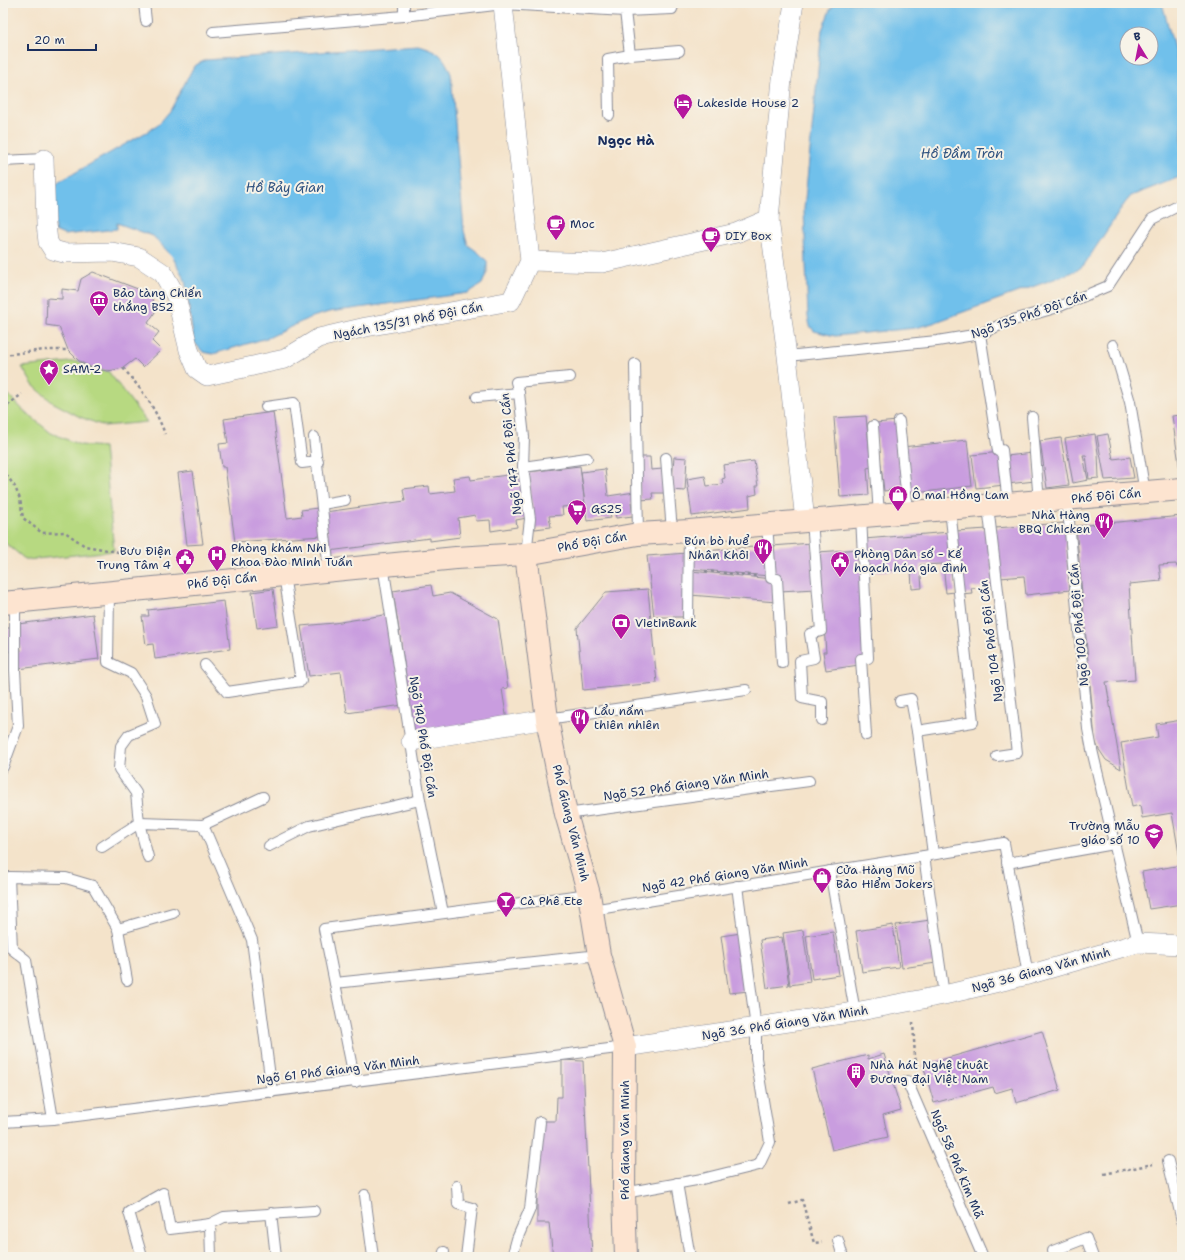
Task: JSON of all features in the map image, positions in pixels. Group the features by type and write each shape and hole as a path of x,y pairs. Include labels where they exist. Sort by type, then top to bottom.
{"street":[{"path":"794,3 782,79 769,219 808,521"},
{"path":"503,4 530,261 602,263 736,233 769,219"},
{"name":"Ngách 135/31 Phố Đội Cấn","path":"44,159 46,224 48,242 53,250 64,253 112,252 139,257 163,272 176,296 189,350 197,369 206,376 285,360 320,338 353,330 511,301 530,261"},
{"name":"Phố Đội Cấn","path":"9,602 456,558 526,554 638,534 1040,502 1182,489"},
{"name":"Phố Giang Văn Minh","path":"526,554 547,719 566,814 590,902 599,955 625,1047 624,1193 626,1257"},
{"path":"411,741 547,719"},
{"path":"1138,943 1182,945"},
{"name":"Ngõ 36 Giang Văn Minh","path":"944,995 1028,975 1138,943"},
{"name":"Ngõ 36 Phố Giang Văn Minh","path":"625,1047 855,1012 944,995"}],"lane":[{"path":"144,3 146,21"},
{"path":"404,3 404,16"},
{"path":"213,32 404,16 503,4 625,11 672,9 674,3"},
{"path":"625,11 630,55"},
{"path":"609,115 608,59 630,55 679,51"},
{"path":"3,161 44,159"},
{"name":"Ngõ 135 Phố Đội Cấn","path":"787,356 937,341 980,334 1007,322 1058,307 1108,286 1152,219 1182,204"},
{"path":"980,334 998,451 1002,450 998,505"},
{"path":"1113,345 1130,402 1145,492"},
{"path":"635,364 638,534"},
{"name":"Ngõ 147 Phố Đội Cấn","path":"526,554 530,519 523,467 524,437 520,393 516,382 570,377"},
{"path":"477,397 520,393"},
{"path":"266,406 294,403 302,463 318,461"},
{"path":"1032,417 1040,502"},
{"path":"899,421 908,512"},
{"path":"866,734 861,659 868,658 873,426"},
{"path":"314,437 318,461 329,570"},
{"path":"523,467 587,458"},
{"path":"666,458 688,570 688,617"},
{"name":"Ngõ 100 Phố Đội Cấn","path":"1067,499 1088,729 1138,943"},
{"path":"322,504 345,500"},
{"name":"Ngõ 104 Phố Đội Cấn","path":"997,756 1017,753 998,505"},
{"path":"917,731 973,722 950,509"},
{"path":"808,521 821,631 810,634 814,658 800,661 802,698 822,702 822,720"},
{"path":"767,524 771,578 777,579 782,663"},
{"name":"Ngõ 140 Phố Đội Cấn","path":"383,565 420,800 443,913"},
{"path":"205,665 227,692 301,681 284,575"},
{"path":"109,593 108,662 131,673 146,696 155,724 129,735 121,746 119,769 136,793 140,823 148,857"},
{"path":"3,767 18,726 9,602"},
{"path":"547,719 746,690"},
{"path":"900,701 911,699 917,731 928,855 944,995"},
{"name":"Ngõ 52 Phố Giang Văn Minh","path":"566,814 809,781"},
{"path":"102,847 140,823 203,824 263,797"},
{"path":"269,846 309,826 420,800"},
{"path":"203,824 252,940 272,1092"},
{"name":"Ngõ 42 Phố Giang Văn Minh","path":"335,983 324,929 443,913 590,902 736,886 1004,843 1007,863"},
{"path":"1028,975 1007,863 1114,844"},
{"path":"830,871 855,1012"},
{"path":"53,1119 26,960 12,949 6,876 66,878 93,886 118,929 126,980"},
{"path":"624,1193 702,1179 759,1165 770,1142 756,1058 756,1028 736,886"},
{"path":"118,929 173,913"},
{"path":"355,1082 335,983 599,955"},
{"name":"Ngõ 61 Phố Giang Văn Minh","path":"3,1122 53,1119 625,1047"},
{"name":"Ngõ 58 Phố Kim Mã","path":"907,1081 983,1257"},
{"path":"512,1257 516,1239 530,1209 540,1122"},
{"path":"1168,1161 1182,1220"},
{"path":"677,1183 690,1257"},
{"path":"457,1186 458,1204 472,1208 466,1257"},
{"path":"142,1257 129,1212 163,1193 170,1229 210,1224 224,1217 314,1211"},
{"path":"365,1195 373,1257"},
{"path":"271,1213 276,1257"},
{"path":"210,1224 211,1257"},
{"path":"1053,1251 1086,1238 1093,1257"},
{"path":"838,1240 844,1257"}],"path":[{"path":"3,355 44,350 68,350"},
{"path":"123,368 145,395 159,417 164,434"},
{"path":"3,409 22,394"},
{"path":"3,470 15,487 20,499 23,518 42,533 65,532 84,546 119,552 140,552"},
{"path":"688,570 771,578"},
{"path":"912,1002 915,1057 919,1072"},
{"path":"1104,1174 1168,1161"},
{"path":"789,1204 802,1200 814,1242 838,1240"}],"green space":[{"path":"79,361 93,369 108,371 147,422 104,426 80,417 52,402 33,385 22,367"},
{"path":"3,389 24,411 51,433 80,445 104,447 114,551 26,560 3,541"}],"water":[{"name":"Hồ Đầm Tròn","path":"835,3 1162,3 1182,78 1182,176 1131,196 1084,265 1076,271 933,323 915,328 835,336 814,331 810,326 808,317 804,209 822,30 830,10"},
{"name":"Hồ Bảy Gian","path":"418,45 439,54 451,74 464,231 468,245 487,261 487,272 482,284 468,293 329,312 309,318 270,337 213,354 203,352 194,342 185,280 172,256 153,236 117,223 117,229 64,235 55,231 53,196 57,183 157,126 170,111 194,66 206,60"}],"building":[{"name":"Bảo tàng Chiến thắng B52","path":"93,272 151,294 155,312 148,323 159,332 152,341 161,350 143,367 135,359 123,368 108,371 93,369 79,361 68,350 59,327 46,325 47,298 62,299 62,289 78,291 81,279"},
{"path":"273,412 287,518 302,516 301,510 318,508 322,536 235,542 225,467 222,467 219,444 228,443 224,419"},
{"path":"1182,415 1182,471 1180,471 1172,416"},
{"path":"866,416 871,467 867,468 869,495 840,497 834,418"},
{"path":"897,421 905,488 884,491 876,423"},
{"path":"1095,434 1098,453 1099,478 1089,479 1086,455 1083,455 1088,480 1073,483 1065,439"},
{"path":"1108,434 1113,459 1130,457 1134,478 1105,480 1097,436"},
{"path":"1061,438 1069,485 1047,488 1040,441"},
{"path":"967,440 972,486 908,494 902,447"},
{"path":"1001,452 1005,485 976,488 972,455"},
{"path":"1032,453 1035,481 1007,484 1007,456"},
{"path":"638,457 650,457 651,470 663,469 664,493 652,493 653,499 640,500"},
{"path":"674,457 687,458 685,491 671,490"},
{"path":"754,461 758,486 756,486 757,494 749,496 750,508 692,516 687,479 705,476 707,486 723,484 722,479 725,478 723,465"},
{"path":"580,466 585,505 562,507 563,515 549,516 551,527 535,529 528,472"},
{"path":"605,469 608,496 635,492 636,502 631,503 633,516 616,518 614,505 609,506 611,518 587,521 581,472"},
{"path":"193,471 203,544 187,545 178,473"},
{"path":"522,473 527,518 516,520 517,527 491,531 490,520 476,521 475,515 458,518 460,537 430,541 430,538 329,551 325,512 405,501 403,489 429,486 430,494 455,491 453,478 470,476 471,480"},
{"path":"1182,516 1182,567 1177,567 1176,564 1159,565 1161,581 1129,584 1135,680 1106,682 1121,769 1106,760 1098,748 1095,740 1076,526"},
{"path":"1064,523 1070,590 1026,595 1024,576 1000,578 995,528"},
{"path":"988,529 994,586 971,588 972,593 961,594 955,531"},
{"path":"950,532 955,592 946,593 943,564 920,565 922,588 912,589 911,569 866,572 864,539"},
{"path":"812,543 815,589 780,591 774,576 772,546"},
{"path":"766,546 769,576 691,569 691,552"},
{"path":"860,549 866,657 859,665 826,670 823,652 826,652 818,552"},
{"path":"687,553 685,617 654,617 647,556"},
{"path":"691,571 773,579 776,602 690,595"},
{"path":"431,585 433,596 450,593 498,619 508,688 502,689 507,721 415,735 393,591"},
{"path":"273,589 278,625 257,628 252,592"},
{"path":"648,589 657,683 583,690 577,628 606,592"},
{"path":"224,601 230,649 155,659 153,644 146,645 142,616 149,616 148,610"},
{"path":"93,614 99,659 18,669 16,652 21,651 18,624"},
{"path":"390,614 403,705 347,713 341,672 309,676 301,626 334,623"},
{"path":"3,628 10,628 12,651 3,652"},
{"path":"1182,720 1182,904 1149,909 1142,872 1181,865 1172,813 1142,818 1140,805 1132,807 1121,743 1158,737 1156,724"},
{"path":"930,920 936,963 902,968 896,925"},
{"path":"893,925 899,967 862,972 856,931"},
{"path":"803,930 810,982 790,985 783,933"},
{"path":"833,932 839,975 812,979 806,936"},
{"path":"741,933 749,991 729,993 721,936"},
{"path":"782,937 789,985 767,988 760,940"},
{"path":"1042,1031 1060,1090 1016,1103 1012,1088 995,1093 993,1087 934,1103 923,1065"},
{"name":"Nhà hát Nghệ thuật Đương đại Việt Nam","path":"884,1054 901,1110 883,1115 888,1137 832,1150 812,1069 868,1055 868,1059"},
{"path":"562,1060 583,1061 592,1257 553,1257 549,1223 537,1223 537,1175 542,1121 556,1121 557,1097 562,1097"}],"place":[{"name":"Lakeside House 2","path":"683,120"},
{"name":"Moc","path":"556,241"},
{"name":"DIY Box","path":"711,253"},
{"name":"Bảo tàng Chiến thắng B52","path":"99,317"},
{"name":"SAM-2","path":"49,386"},
{"name":"Ô mai Hồng Lam","path":"898,512"},
{"name":"GS25","path":"577,526"},
{"name":"Nhà Hàng BBQ Chicken","path":"1104,539"},
{"name":"Bún bò huể Nhân Khôi","path":"763,565"},
{"name":"Phòng khám Nhi Khoa Đào Minh Tuấn","path":"217,572"},
{"name":"Bưu Điện Trung Tâm 4","path":"185,575"},
{"name":"Phòng Dân số - Kế hoạch hóa gia đình","path":"840,578"},
{"name":"VietinBank","path":"621,640"},
{"name":"Lẩu nấm thiên nhiên","path":"580,735"},
{"name":"Trường Mẫu giáo số 10","path":"1154,850"},
{"name":"Cửa Hàng Mũ Bảo Hiểm Jokers","path":"822,894"},
{"name":"Cà Phê Ete","path":"506,918"},
{"name":"Nhà hát Nghệ thuật Đương đại Việt Nam","path":"856,1089"}],"district":[{"name":"Ngọc Hà","path":"626,140"}]}
